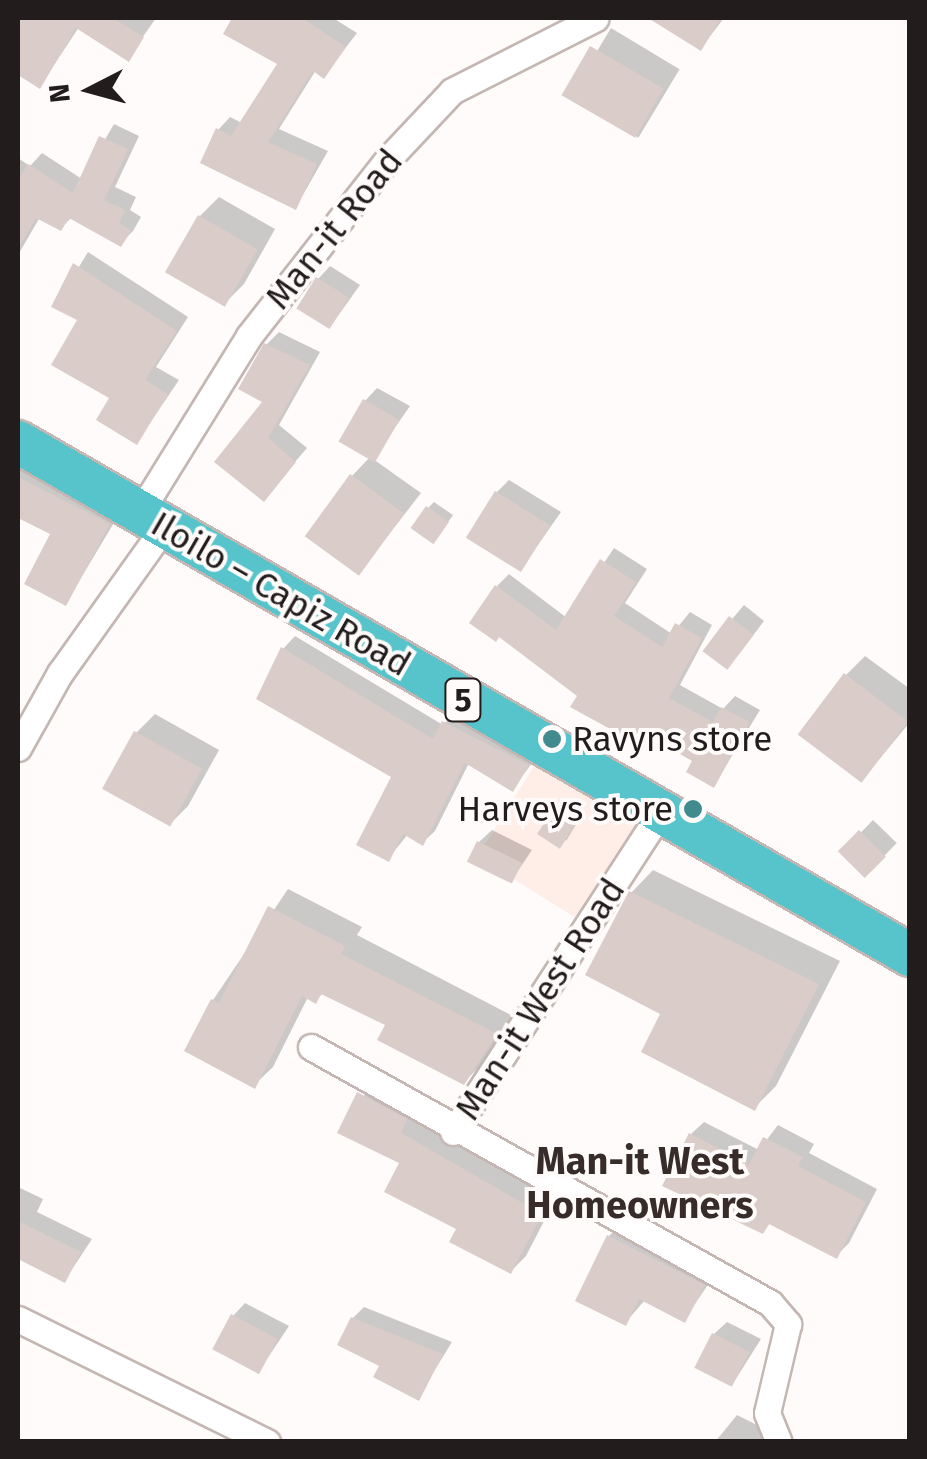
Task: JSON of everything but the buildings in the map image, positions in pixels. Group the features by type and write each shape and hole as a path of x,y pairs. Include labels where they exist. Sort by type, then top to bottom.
{"highway":[{"name":"Iloilo – Capiz Road","path":"18,442 659,815 910,955"}],"street":[{"name":"Man-it Road","path":"18,748 153,519 249,336 368,182 452,91 579,21"},
{"name":"Man-it West Road","path":"453,1132 659,815"},
{"name":"Man-it West Road","path":"311,1047 453,1132 770,1303 788,1324 767,1414 779,1442"},
{"path":"18,1319 268,1442"}],"shaded area":[{"path":"539,758 640,821 578,919 478,856"}],"place":[{"name":"Ravyns store","path":"552,739"},
{"name":"Harveys store","path":"693,809"}],"district":[{"name":"Man-it West Homeowners","path":"640,1184"}]}
